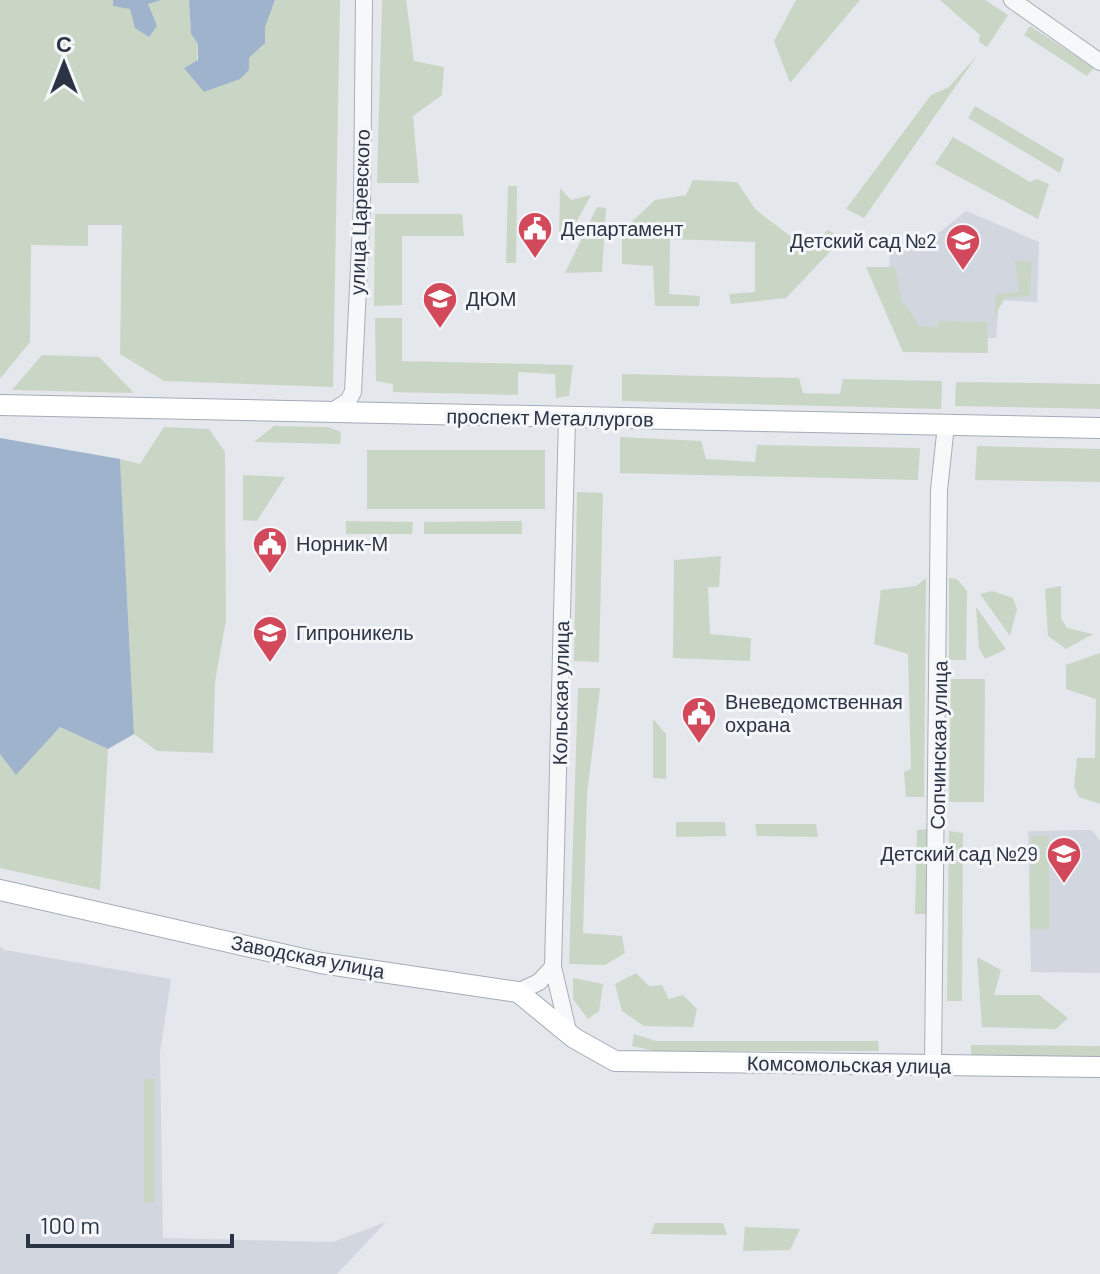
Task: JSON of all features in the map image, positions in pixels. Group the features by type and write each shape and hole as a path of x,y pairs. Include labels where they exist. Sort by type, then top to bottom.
{"main road":[{"name":"проспект Металлургов","path":"0,405 1100,428"},
{"name":"Заводская улица","path":"0,890 321,963 518,992"},
{"path":"518,992 569,1035"},
{"name":"Комсомольская улица","path":"569,1035 598,1054 632,1063 1100,1067"}],"street":[{"name":"улица Царевского","path":"353,392 362,203 364,0"},
{"path":"1012,0 1100,62"},
{"path":"329,413 348,401 353,392"},
{"path":"353,392 357,401 379,414"},
{"name":"Кольская улица","path":"567,418 553,967 569,1035"},
{"name":"Сопчинская улица","path":"933,1066 939,490 946,425"},
{"path":"518,992 539,982 553,967"}],"shaded area":[{"name":"Детский сад №2","path":"966,211 1039,242 1037,302 999,300 996,338 911,337 888,292 890,253 925,244"},
{"name":"Детский сад №29","path":"1092,830 1100,841 1100,973 1031,972 1028,831"},
{"path":"0,947 171,979 160,1052 163,1238 333,1242 386,1222 337,1274 0,1274"}],"green space":[{"path":"0,0 189,0 191,34 198,44 197,61 184,68 249,58 265,43 264,27 275,0 340,0 333,387 164,381 120,354 122,225 88,225 88,246 31,245 30,342 0,379"},
{"path":"382,0 406,0 414,61 444,67 442,95 413,116 419,183 377,183"},
{"path":"796,0 860,0 790,83 774,41"},
{"path":"940,0 985,0 1008,15 987,47 979,42 980,35"},
{"path":"1030,26 1094,68 1087,76 1024,35"},
{"path":"978,54 864,218 846,209 931,95 949,87"},
{"path":"975,106 1064,159 1060,173 968,118"},
{"path":"953,137 1030,182 1037,179 1049,184 1038,219 935,164"},
{"path":"693,180 737,182 755,209 807,249 828,230 842,239 786,298 731,304 729,294 755,292 755,242 670,239 669,294 700,296 699,306 655,306 653,266 622,264 622,231 655,200 686,195"},
{"path":"508,186 517,186 516,263 506,263"},
{"path":"560,188 571,200 591,195 566,241 559,242"},
{"path":"597,207 606,208 602,272 565,273"},
{"path":"375,214 462,214 464,236 402,236 402,305 374,306"},
{"path":"1015,260 1032,262 1030,296 1005,298 995,315 996,294 1019,292"},
{"path":"866,267 895,267 901,300 920,326 938,327 938,321 987,322 988,353 903,352"},
{"path":"375,318 402,318 402,361 573,365 569,396 556,398 555,374 518,372 518,395 393,392 393,384 376,381"},
{"path":"42,355 99,357 134,393 12,390"},
{"path":"622,374 799,378 803,393 840,394 843,379 942,381 941,409 622,401"},
{"path":"956,382 1100,384 1100,409 955,406"},
{"path":"274,426 328,427 341,432 340,444 254,442"},
{"path":"164,427 209,429 225,452 226,620 215,682 213,753 157,751 134,734 120,459 140,464"},
{"path":"620,437 701,441 706,459 755,462 757,445 920,448 918,480 620,473"},
{"path":"977,446 1100,449 1100,482 975,480"},
{"path":"367,450 545,450 545,509 367,509"},
{"path":"243,475 285,477 257,521 243,520"},
{"path":"577,492 603,493 599,662 574,661"},
{"path":"346,521 413,522 412,534 346,534"},
{"path":"522,521 522,534 424,534 424,522"},
{"path":"721,556 719,587 708,587 710,634 751,638 750,661 673,658 674,560"},
{"path":"926,578 924,797 906,797 904,772 911,769 908,654 874,644 881,590 916,586"},
{"path":"949,578 957,579 967,591 966,660 949,660"},
{"path":"1061,586 1061,618 1067,628 1093,634 1066,649 1048,636 1045,589"},
{"path":"992,591 1013,598 1017,609 1010,636 980,594"},
{"path":"976,607 1006,649 985,659 979,648"},
{"path":"1100,653 1100,804 1079,797 1074,786 1077,758 1095,758 1096,699 1066,689 1066,665"},
{"path":"951,679 985,679 984,802 949,802"},
{"path":"578,688 600,688 587,794 583,933 622,936 625,953 605,965 569,964"},
{"path":"653,719 666,734 666,779 653,778"},
{"path":"60,727 108,749 100,890 0,868 0,754 16,774"},
{"path":"676,822 725,822 726,836 676,837"},
{"path":"755,824 816,824 818,837 757,836"},
{"path":"928,829 926,914 915,914 917,830"},
{"path":"949,831 963,833 962,1001 947,1001"},
{"path":"1031,836 1049,836 1049,929 1030,929"},
{"path":"977,957 1001,970 994,995 1039,995 1068,1018 1056,1029 982,1027"},
{"path":"636,973 649,986 662,985 669,999 683,995 697,1009 693,1027 644,1026 622,1011 615,984"},
{"path":"573,978 603,984 599,1011 588,1019 573,999"},
{"path":"634,1034 656,1041 878,1041 879,1051 655,1051 632,1046"},
{"path":"971,1045 1100,1046 1100,1060 971,1057"},
{"path":"144,1079 155,1079 155,1202 144,1202"},
{"path":"655,1223 723,1223 727,1235 651,1234"},
{"path":"745,1227 800,1229 790,1250 743,1251"}],"water":[{"path":"113,0 161,0 148,4 157,26 149,37 135,28 130,9 113,6"},
{"path":"189,0 275,0 265,27 265,43 249,58 249,70 240,79 204,92 184,68 198,60 198,44 191,34"},
{"path":"0,438 120,459 134,734 108,749 60,727 16,775 0,754"}],"place":[{"name":"Департамент","path":"535,260"},
{"name":"Детский сад №2","path":"963,272"},
{"name":"ДЮМ","path":"440,330"},
{"name":"Норник-М","path":"270,575"},
{"name":"Гипроникель","path":"270,664"},
{"name":"Вневедомственная охрана","path":"699,745"},
{"name":"Детский сад №29","path":"1064,885"}]}
